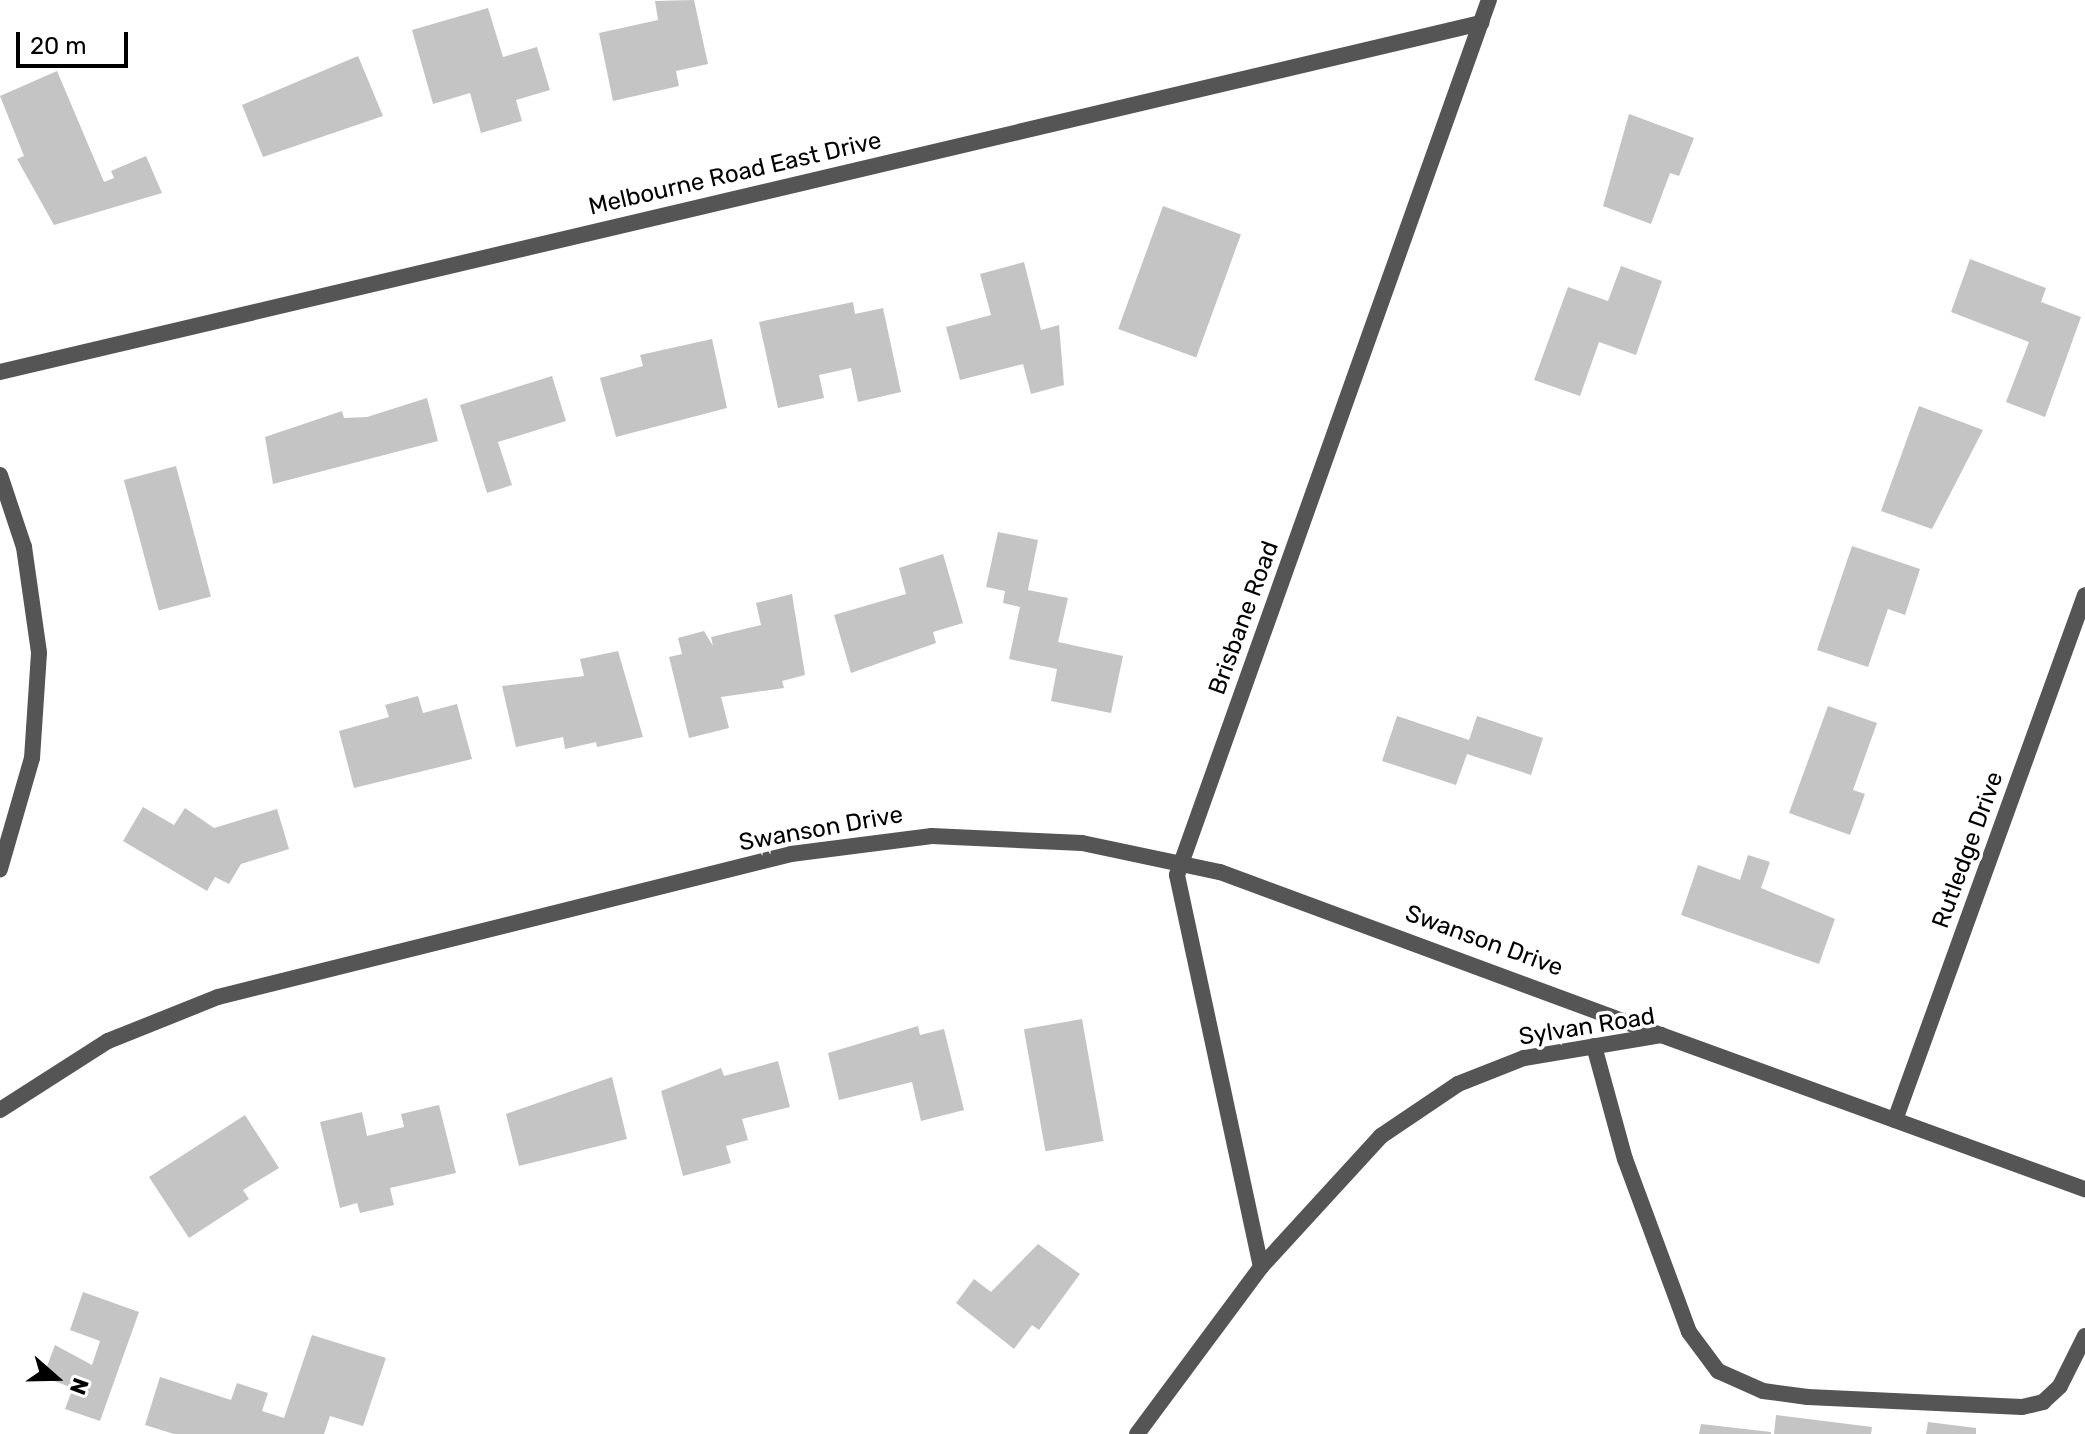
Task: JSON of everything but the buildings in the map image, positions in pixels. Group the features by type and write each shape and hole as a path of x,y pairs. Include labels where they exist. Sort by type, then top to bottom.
{"street":[{"name":"Brisbane Road","path":"1261,1267 1179,886 1182,861 1489,0"},
{"name":"Melbourne Road East Drive","path":"0,372 1481,23"},
{"path":"0,475 24,547 39,653 32,758 0,869"},
{"name":"Rutledge Drive","path":"1895,1120 2085,595"},
{"name":"Swanson Drive","path":"0,1110 108,1041 187,1006 791,854 907,838 995,836 1182,861 1661,1035"},
{"name":"Sylvan Road","path":"1137,1434 1261,1267 1381,1136 1431,1099 1524,1058 1661,1035 2085,1189"},
{"path":"1594,1046 1625,1159 1689,1332 1718,1371 1763,1391 1808,1397 2022,1407 2043,1402 2060,1386 2085,1336"}]}
